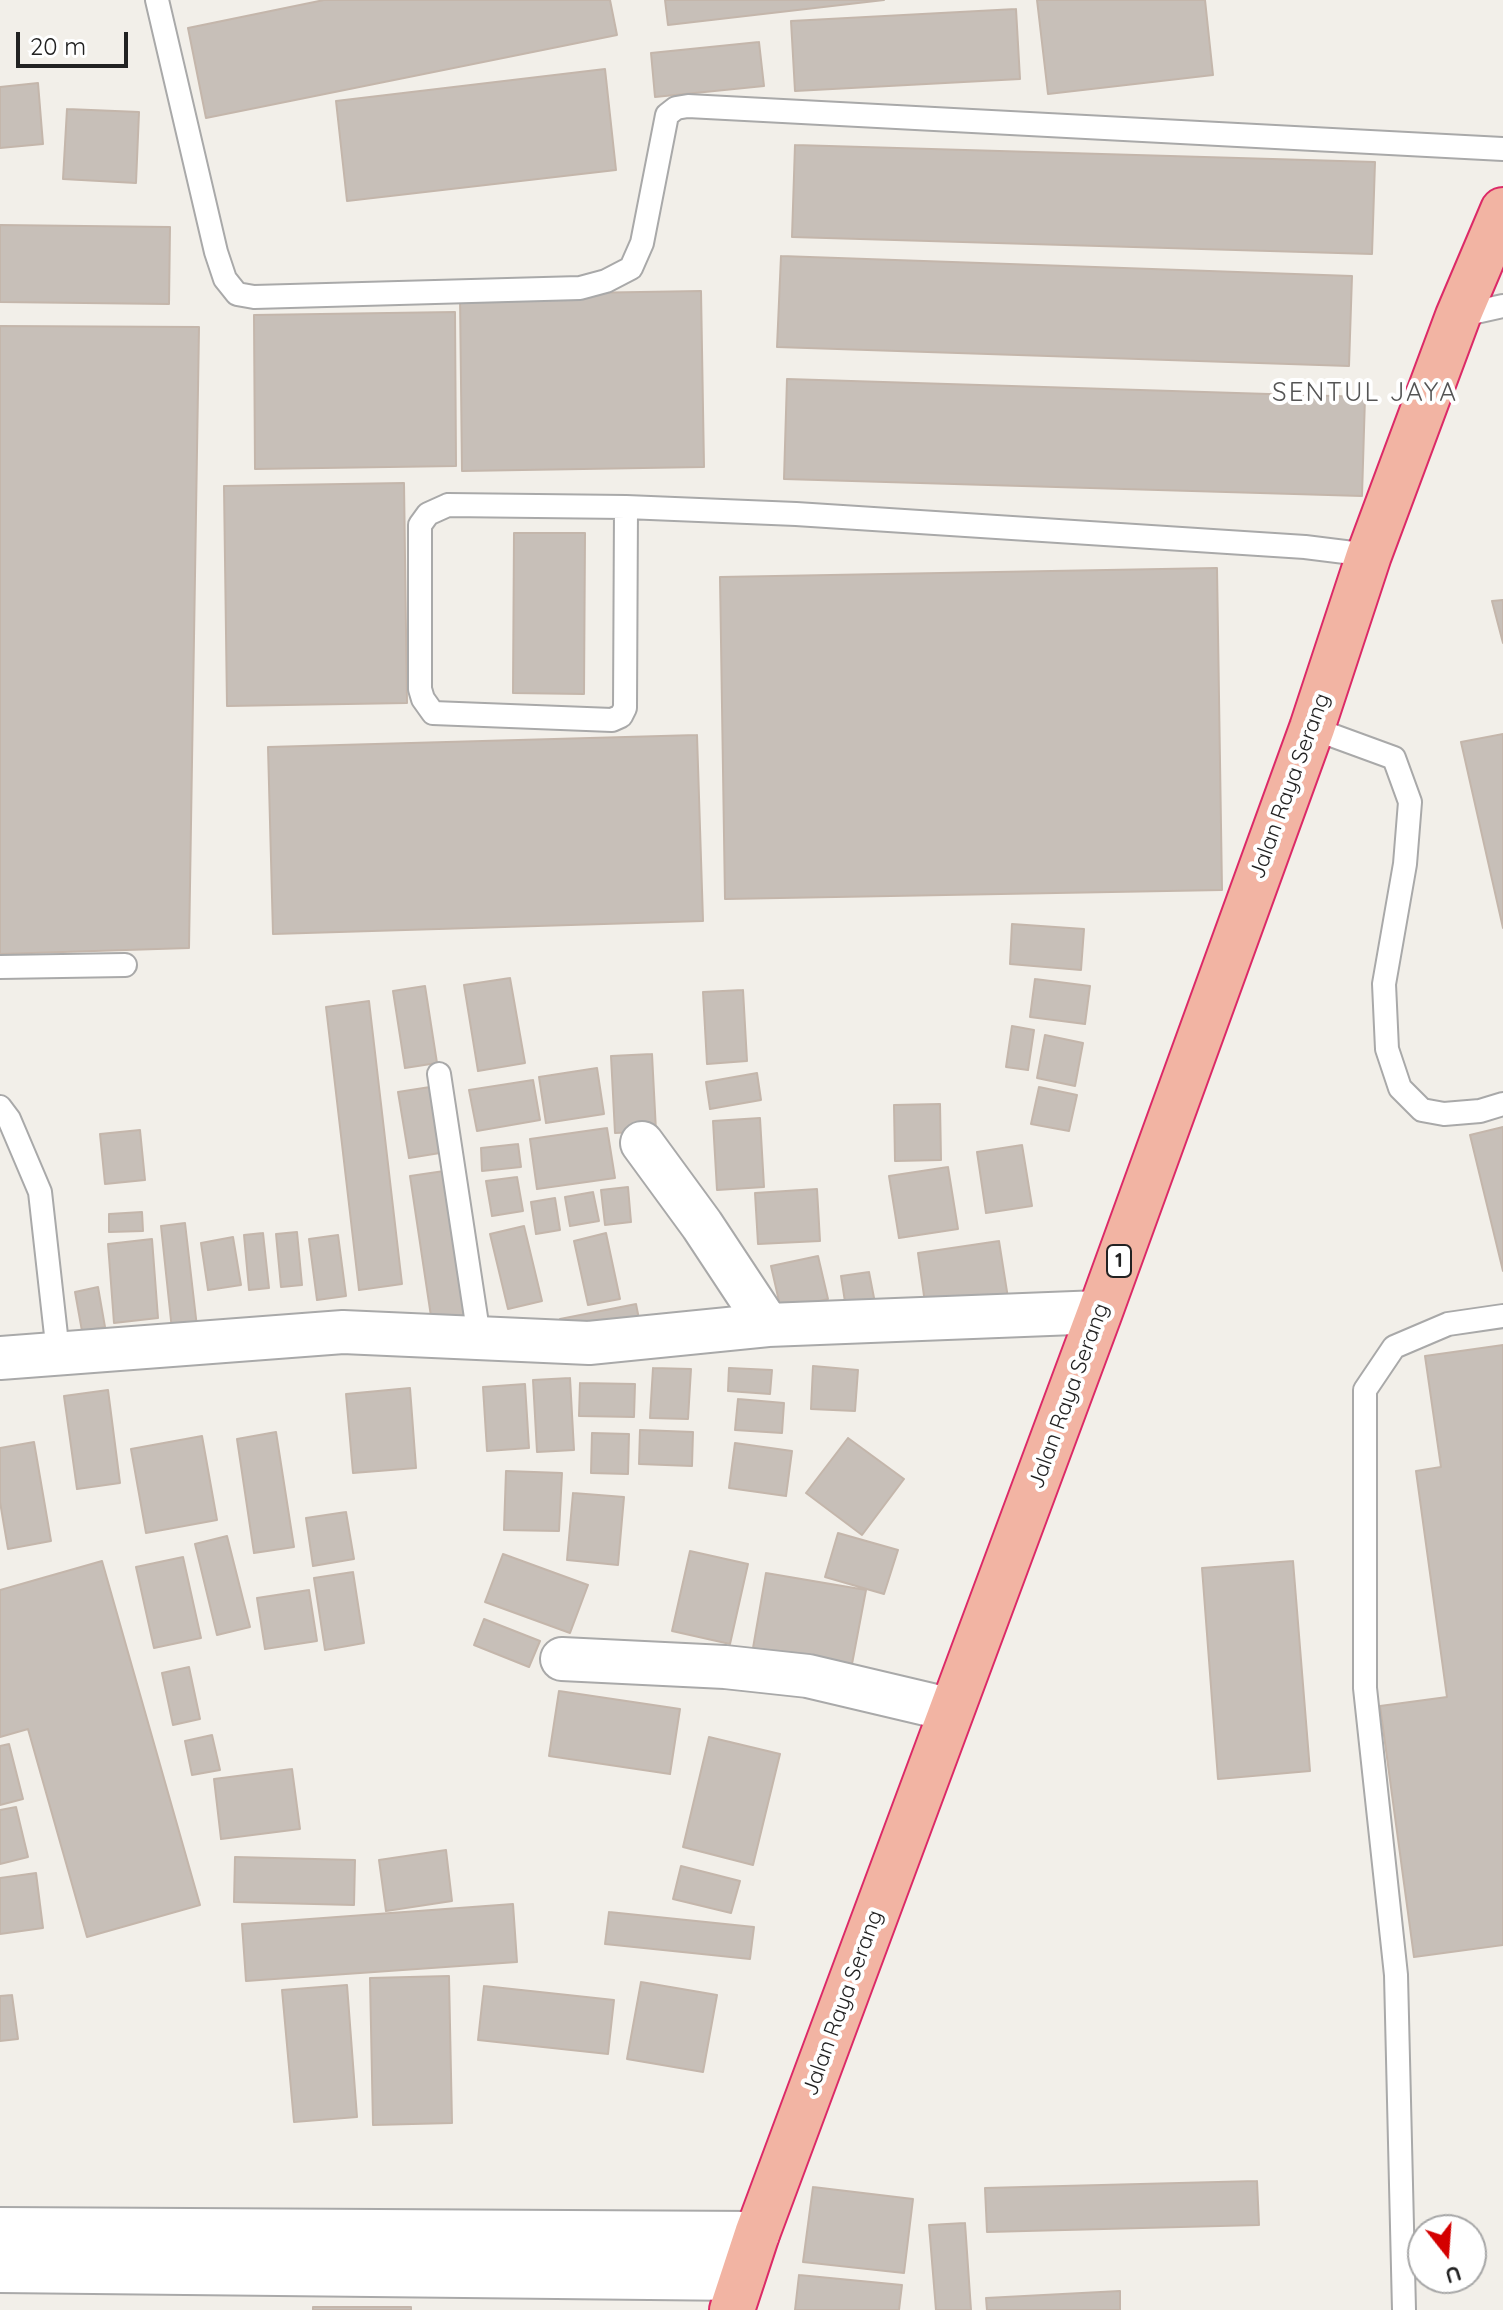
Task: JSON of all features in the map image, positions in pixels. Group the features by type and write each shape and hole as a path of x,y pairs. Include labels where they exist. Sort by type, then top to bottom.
{"highway":[{"name":"Jalan Raya Serang","path":"737,2294 1100,1312 1312,728 1369,555 1458,316 1503,210"}],"street":[{"path":"642,1143 702,1225 768,1325"},
{"path":"0,1358 343,1332 589,1343 768,1325 1100,1312"},
{"path":"562,1659 725,1667 808,1676 952,1710"},
{"path":"0,2230 757,2234"},
{"path":"0,2270 737,2294"}],"lane":[{"path":"157,0 216,252 225,279 237,294 254,297 580,288 606,281 631,268 642,243 667,115 676,108 688,106 1503,149"},
{"path":"1458,316 1503,306"},
{"path":"626,507 625,708 621,716 612,720 433,713 420,689 420,525 428,514 448,505 626,507 812,515 1305,547 1369,555"},
{"path":"1312,728 1394,758 1410,802 1405,864 1384,984 1387,1049 1400,1088 1422,1110 1444,1114 1480,1111 1503,1104"},
{"path":"0,967 125,965"},
{"path":"439,1074 479,1337"},
{"path":"0,1107 9,1119 40,1192 58,1353"},
{"path":"1404,2310 1396,1975 1365,1688 1365,1390 1394,1347 1448,1324 1503,1316"}],"building":[{"path":"324,0 610,0 617,35 206,118 188,28"},
{"path":"665,0 884,0 668,25"},
{"path":"1037,0 1205,0 1213,75 1048,94"},
{"path":"1016,9 1020,79 795,91 791,21"},
{"path":"759,42 764,86 655,97 651,53"},
{"path":"605,69 616,170 347,201 336,101"},
{"path":"38,83 43,144 0,148 0,87"},
{"path":"67,109 139,112 136,183 63,179"},
{"path":"795,145 1375,162 1372,254 792,237"},
{"path":"0,225 170,227 169,304 0,302"},
{"path":"781,256 1352,276 1349,366 777,347"},
{"path":"701,291 704,467 462,471 460,295"},
{"path":"455,312 456,466 255,469 254,315"},
{"path":"0,326 199,327 189,948 0,954"},
{"path":"787,379 1365,397 1362,496 784,479"},
{"path":"404,483 407,703 227,706 224,486"},
{"path":"514,533 585,533 584,694 513,693"},
{"path":"1217,568 1222,890 725,899 720,577"},
{"path":"1503,600 1503,643 1492,601"},
{"path":"1503,734 1503,928 1461,742"},
{"path":"697,735 703,921 273,934 268,747"},
{"path":"1012,924 1084,929 1081,970 1010,964"},
{"path":"510,978 525,1063 478,1071 464,985"},
{"path":"1035,979 1090,986 1085,1024 1030,1017"},
{"path":"425,986 437,1063 405,1068 393,991"},
{"path":"743,990 747,1061 707,1064 703,992"},
{"path":"369,1001 402,1284 359,1290 326,1007"},
{"path":"1012,1026 1034,1030 1028,1070 1006,1067"},
{"path":"1045,1035 1083,1043 1075,1086 1037,1078"},
{"path":"652,1054 656,1131 615,1133 611,1056"},
{"path":"597,1068 604,1114 546,1123 539,1077"},
{"path":"757,1073 761,1100 710,1109 706,1082"},
{"path":"533,1080 540,1120 477,1131 469,1090"},
{"path":"430,1087 440,1153 409,1158 398,1092"},
{"path":"1039,1087 1077,1095 1069,1131 1031,1124"},
{"path":"940,1104 941,1160 895,1161 894,1105"},
{"path":"760,1118 764,1187 717,1190 713,1121"},
{"path":"1503,1127 1503,1271 1470,1135"},
{"path":"607,1128 615,1178 537,1189 530,1139"},
{"path":"140,1130 145,1180 105,1184 100,1134"},
{"path":"518,1144 521,1167 482,1171 481,1148"},
{"path":"1022,1145 1032,1206 986,1213 977,1152"},
{"path":"948,1167 958,1229 899,1238 889,1176"},
{"path":"451,1170 474,1317 432,1323 410,1176"},
{"path":"517,1177 523,1211 492,1216 486,1181"},
{"path":"628,1187 631,1222 605,1225 601,1190"},
{"path":"817,1189 820,1241 758,1244 755,1193"},
{"path":"593,1192 599,1221 570,1226 565,1197"},
{"path":"555,1198 560,1230 536,1234 531,1202"},
{"path":"142,1212 143,1231 109,1232 109,1214"},
{"path":"185,1223 197,1327 172,1330 161,1226"},
{"path":"524,1226 542,1301 508,1309 490,1234"},
{"path":"297,1232 302,1285 281,1287 276,1234"},
{"path":"263,1233 269,1288 249,1290 244,1235"},
{"path":"606,1233 620,1299 588,1305 574,1241"},
{"path":"338,1235 346,1296 317,1300 309,1239"},
{"path":"233,1237 241,1285 208,1290 201,1243"},
{"path":"152,1239 158,1318 114,1323 108,1244"},
{"path":"999,1241 1008,1298 926,1310 918,1253"},
{"path":"818,1256 828,1299 781,1310 771,1266"},
{"path":"869,1272 875,1303 846,1308 841,1276"},
{"path":"98,1287 105,1327 82,1331 75,1292"},
{"path":"636,1304 640,1324 565,1340 560,1319"},
{"path":"1503,1345 1503,1945 1414,1957 1380,1706 1447,1697 1416,1471 1441,1467 1425,1356"},
{"path":"813,1366 858,1370 855,1411 811,1409"},
{"path":"653,1368 691,1369 688,1419 650,1418"},
{"path":"729,1368 772,1370 770,1394 728,1391"},
{"path":"570,1378 574,1450 537,1452 533,1380"},
{"path":"580,1383 635,1384 634,1417 579,1416"},
{"path":"525,1384 529,1448 487,1451 483,1387"},
{"path":"410,1388 416,1468 353,1473 346,1394"},
{"path":"108,1390 120,1483 77,1489 64,1396"},
{"path":"738,1399 784,1403 782,1433 735,1430"},
{"path":"640,1430 693,1432 692,1466 639,1464"},
{"path":"276,1432 294,1547 254,1553 237,1439"},
{"path":"592,1433 629,1434 628,1474 591,1473"},
{"path":"202,1436 217,1520 146,1533 131,1449"},
{"path":"848,1438 904,1479 862,1535 806,1493"},
{"path":"34,1442 51,1541 8,1549 0,1502 0,1448"},
{"path":"735,1443 792,1451 786,1496 729,1488"},
{"path":"506,1471 562,1473 559,1531 504,1530"},
{"path":"573,1493 624,1497 618,1565 567,1560"},
{"path":"346,1512 354,1559 313,1566 306,1518"},
{"path":"838,1533 898,1550 884,1594 825,1577"},
{"path":"227,1536 250,1627 217,1635 195,1544"},
{"path":"690,1551 748,1564 730,1644 672,1631"},
{"path":"503,1554 588,1585 570,1633 485,1602"},
{"path":"183,1557 201,1638 154,1648 136,1567"},
{"path":"102,1561 200,1905 87,1937 28,1729 0,1737 0,1590"},
{"path":"1293,1561 1310,1771 1218,1779 1202,1568"},
{"path":"353,1572 364,1643 325,1650 314,1578"},
{"path":"766,1573 866,1590 852,1664 753,1648"},
{"path":"309,1590 317,1641 265,1649 257,1598"},
{"path":"484,1619 540,1641 529,1667 474,1645"},
{"path":"189,1667 200,1719 173,1725 162,1673"},
{"path":"559,1691 680,1709 670,1774 549,1756"},
{"path":"212,1735 220,1770 192,1775 185,1741"},
{"path":"709,1737 780,1754 753,1865 683,1847"},
{"path":"9,1744 23,1799 0,1805 0,1746"},
{"path":"292,1769 300,1829 221,1839 214,1779"},
{"path":"16,1807 28,1857 0,1864 0,1810"},
{"path":"446,1850 452,1901 386,1911 379,1860"},
{"path":"235,1857 355,1860 354,1905 234,1902"},
{"path":"681,1866 740,1881 731,1913 673,1899"},
{"path":"36,1873 43,1928 0,1934 0,1878"},
{"path":"513,1904 517,1962 246,1981 242,1924"},
{"path":"609,1912 754,1927 750,1959 605,1944"},
{"path":"449,1976 452,2123 373,2125 370,1978"},
{"path":"641,1982 717,1995 703,2072 627,2059"},
{"path":"347,1985 357,2117 294,2122 282,1990"},
{"path":"484,1986 614,2000 608,2054 478,2040"},
{"path":"12,1995 18,2039 0,2041 0,1996"},
{"path":"1257,2181 1259,2225 987,2232 985,2188"},
{"path":"813,2187 913,2199 904,2273 803,2262"},
{"path":"965,2223 971,2310 936,2310 929,2225"},
{"path":"799,2275 902,2285 899,2310 795,2310"},
{"path":"1120,2291 1120,2310 987,2310 986,2298"},
{"path":"313,2307 411,2307 411,2310 313,2310"}],"district":[{"name":"SENTUL JAYA","path":"1365,393"}]}
